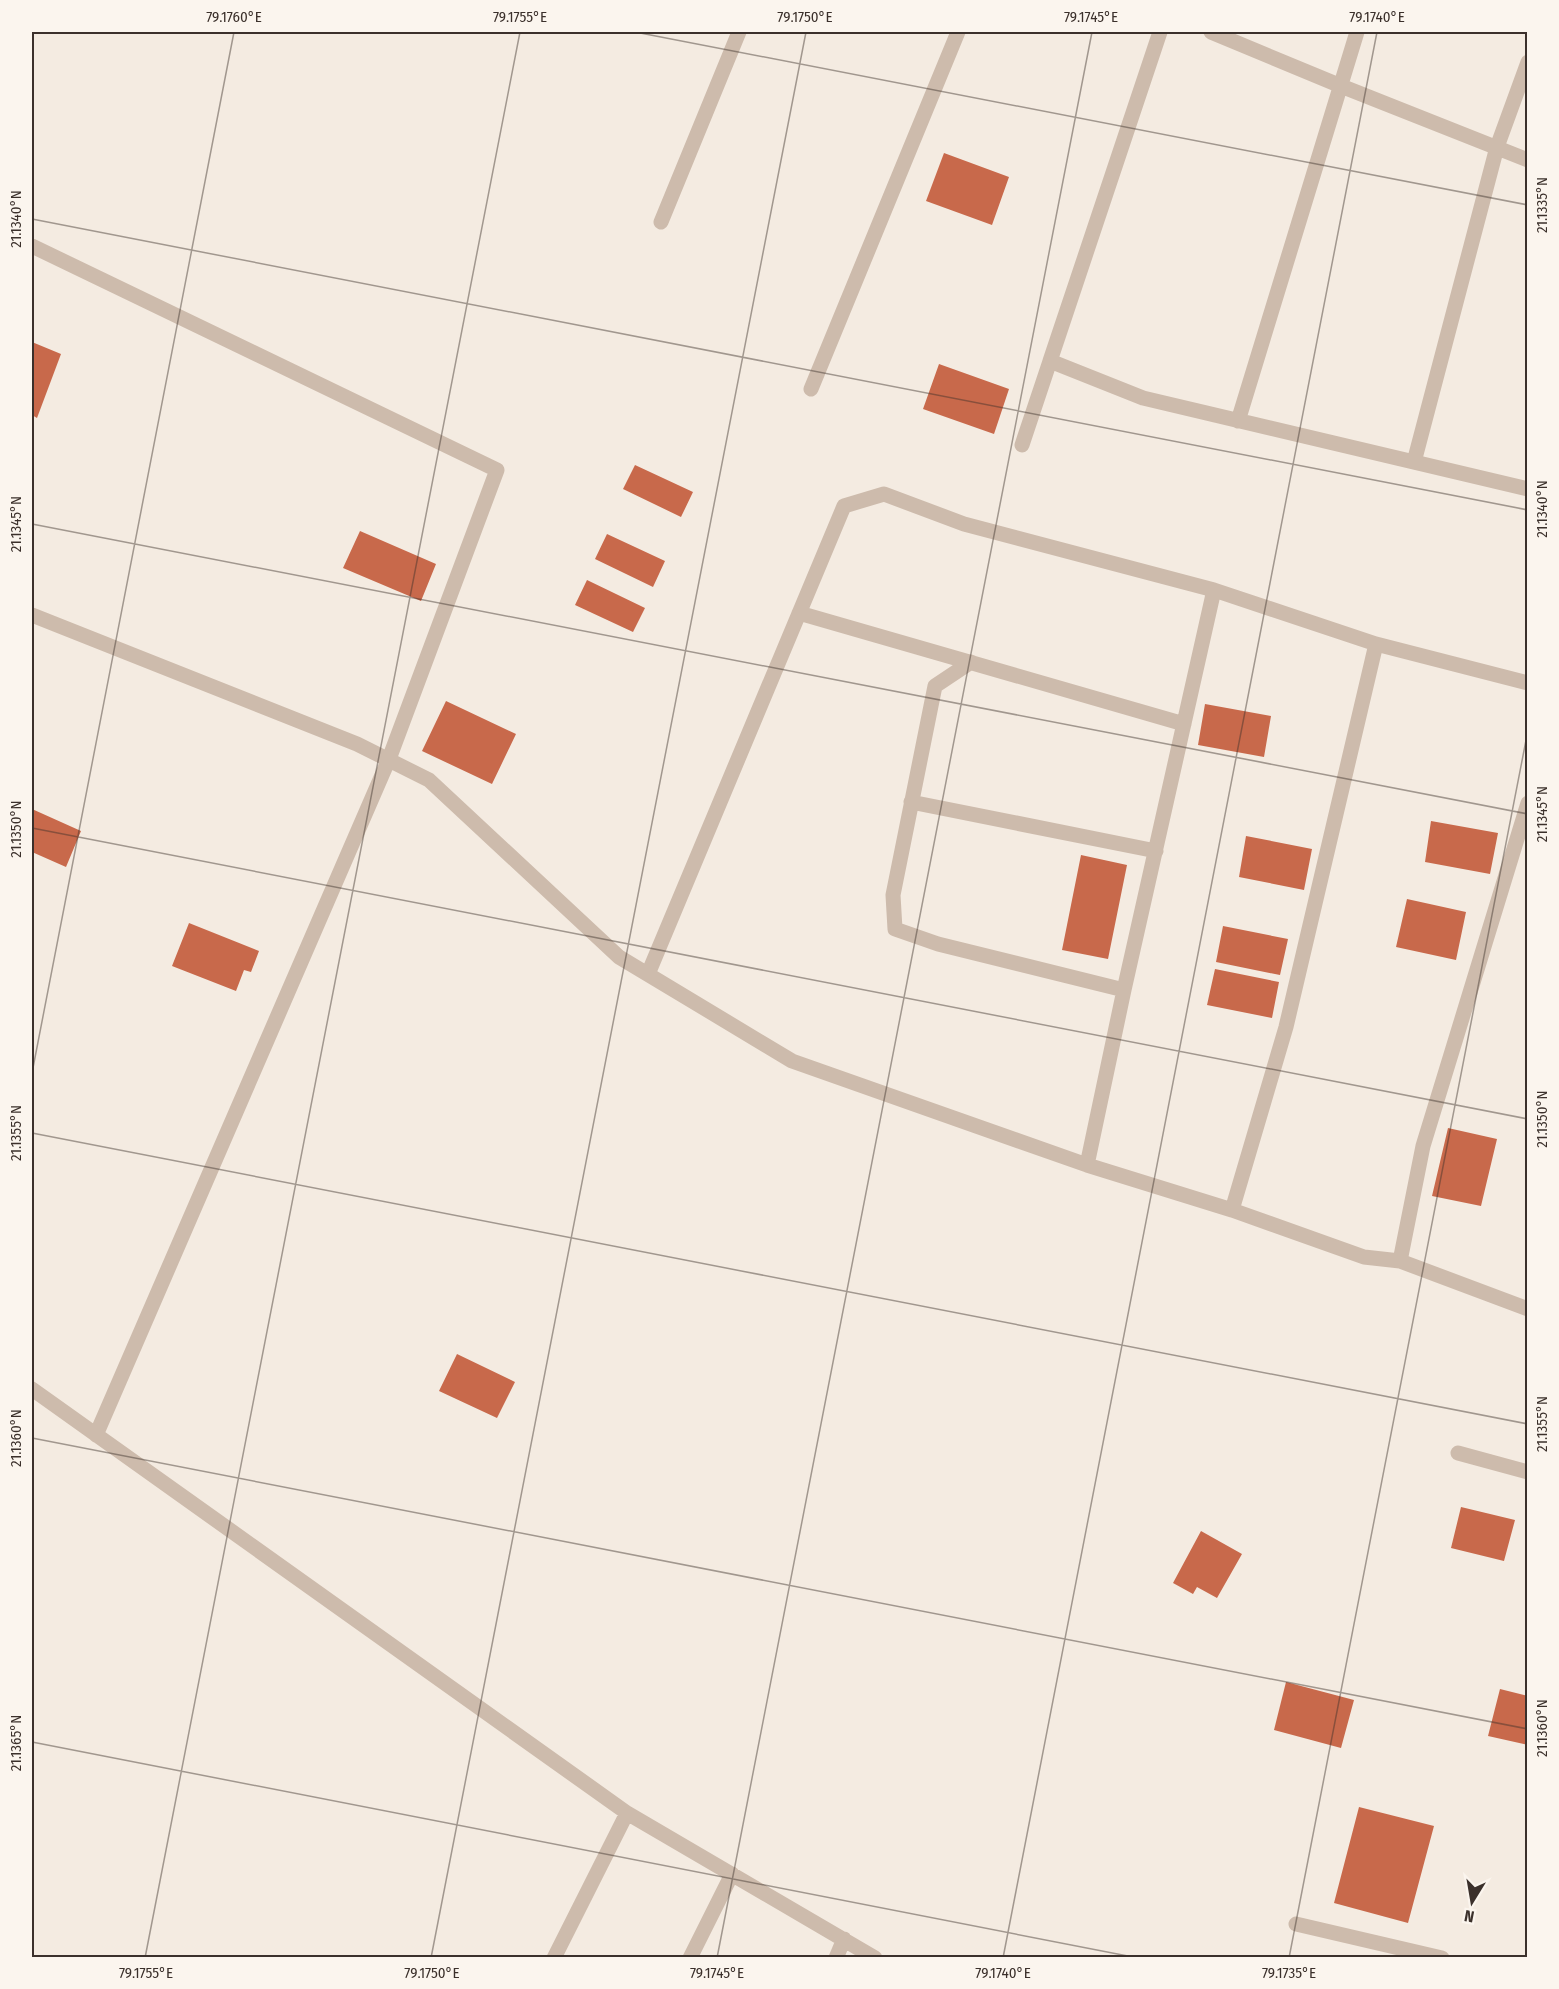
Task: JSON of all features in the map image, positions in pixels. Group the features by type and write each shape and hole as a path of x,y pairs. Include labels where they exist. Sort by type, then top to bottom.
{"street":[{"path":"661,222 739,32"},
{"path":"811,389 958,32"},
{"path":"1022,445 1160,32"},
{"path":"1211,32 1527,160"},
{"path":"1238,421 1358,32"},
{"path":"1414,462 1497,147 1527,62"},
{"path":"32,246 497,470 389,759 96,1435"},
{"path":"1050,361 1143,398 1527,489"},
{"path":"648,974 844,506 884,494 964,524 1214,590 1376,644 1527,683"},
{"path":"1087,1165 1214,590"},
{"path":"799,613 1185,724"},
{"path":"32,615 357,744 429,780 619,957 792,1061 1087,1165 1232,1210 1364,1257 1400,1261 1527,1309"},
{"path":"1232,1210 1286,1027 1376,644"},
{"path":"971,662 934,686 893,895 895,929 938,944 1124,990"},
{"path":"912,802 1156,851"},
{"path":"1400,1261 1423,1146 1527,803"},
{"path":"32,1389 627,1813 875,1958"},
{"path":"1458,1453 1527,1472"},
{"path":"554,1958 627,1813"},
{"path":"690,1958 732,1874"},
{"path":"1296,1924 1442,1958"},
{"path":"836,1958 844,1940"}],"building":[{"path":"944,153 1009,177 992,225 926,201"},
{"path":"32,342 61,354 37,418 32,415"},
{"path":"939,364 1009,389 994,434 923,409"},
{"path":"635,465 693,492 681,517 623,489"},
{"path":"360,531 436,564 421,601 343,568"},
{"path":"607,534 665,561 653,587 595,559"},
{"path":"587,580 645,608 633,632 575,605"},
{"path":"446,701 516,734 492,784 422,751"},
{"path":"1205,704 1271,716 1264,757 1198,745"},
{"path":"32,809 81,831 66,867 32,852"},
{"path":"1431,821 1498,833 1490,874 1425,862"},
{"path":"1246,836 1312,849 1304,890 1239,877"},
{"path":"1081,855 1127,865 1108,959 1062,950"},
{"path":"1407,899 1466,912 1456,960 1396,947"},
{"path":"189,923 259,951 251,972 244,970 236,991 172,966"},
{"path":"1223,926 1288,939 1280,975 1216,962"},
{"path":"1215,969 1279,982 1272,1018 1207,1005"},
{"path":"1448,1128 1497,1139 1481,1206 1432,1196"},
{"path":"457,1354 515,1382 497,1418 439,1391"},
{"path":"1461,1507 1515,1520 1504,1561 1451,1548"},
{"path":"1201,1531 1242,1554 1217,1598 1197,1587 1193,1594 1173,1583"},
{"path":"1286,1682 1354,1700 1341,1748 1274,1730"},
{"path":"1500,1689 1528,1696 1528,1745 1488,1736"},
{"path":"1359,1807 1434,1826 1408,1923 1334,1903"}]}
